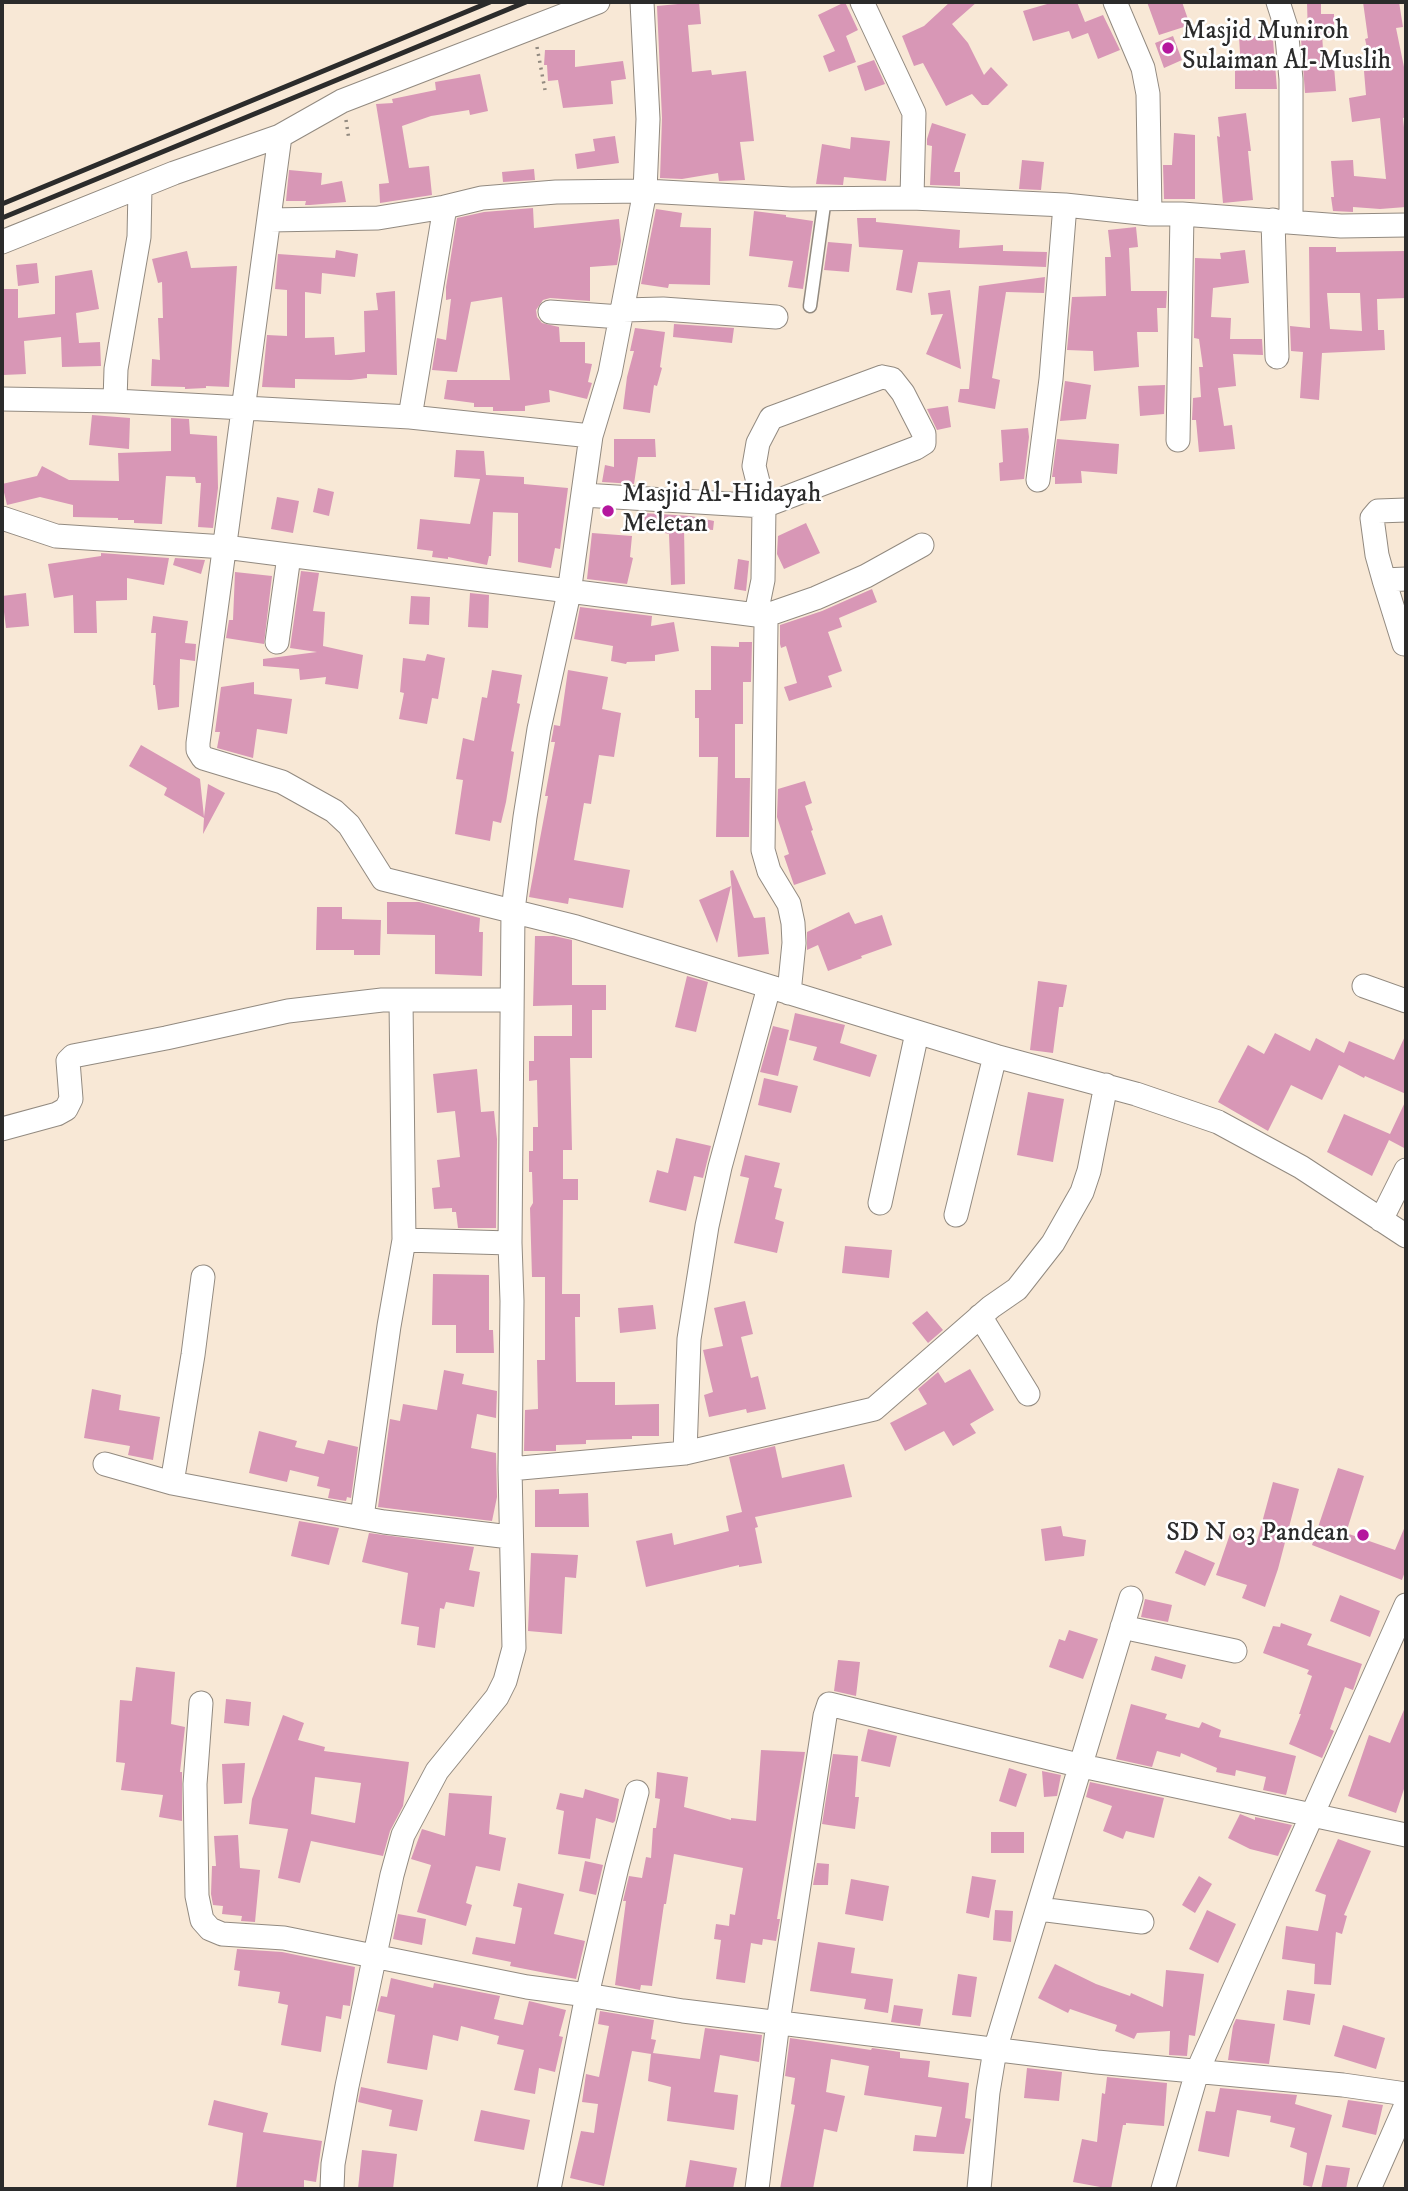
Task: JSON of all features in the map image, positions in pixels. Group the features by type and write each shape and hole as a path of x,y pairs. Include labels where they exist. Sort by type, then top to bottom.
{"street":[{"path":"2,242 174,173 280,136 342,101 598,2"},
{"path":"332,2189 332,2164 374,1955 403,1835 437,1771 497,1697 505,1681 514,1648 510,1537 513,910 539,729 569,593 591,436 610,373 645,191 648,118 642,2"},
{"path":"862,2 914,113 912,198"},
{"path":"1115,2 1143,68 1148,94 1150,214"},
{"path":"1277,357 1281,221 1291,79 1286,27 1278,2"},
{"path":"280,136 198,743 200,754 206,759 282,782 334,811 349,825 383,879 576,927 917,1033 1106,1084 1218,1122 1301,1167 1406,1236"},
{"path":"115,401 116,369 139,237 140,188"},
{"path":"270,219 378,218 482,198 556,192 645,191 825,198 912,198 1065,205 1150,214 1342,226 1406,225"},
{"path":"1038,480 1051,379 1065,205"},
{"path":"411,417 445,207"},
{"path":"1178,440 1182,214"},
{"path":"550,312 622,314 663,309 776,317"},
{"path":"583,495 764,506 916,448 924,443 924,434 903,393 892,379 883,377 771,418 758,443 754,466 764,506 760,615 766,624 763,850 769,871 789,904 794,943 720,1167 707,1226 689,1339 685,1453"},
{"path":"2,399 115,401 411,417 591,436"},
{"path":"1404,644 1395,579 1377,555 1373,515 1378,511 1406,510"},
{"path":"2,518 56,536 225,547 569,593 760,615 816,598 866,576 922,545"},
{"path":"277,642 289,556"},
{"path":"1364,986 1406,1001"},
{"path":"2,1129 66,1109 71,1099 68,1061 73,1056 288,1011 382,1000 511,1000"},
{"path":"362,1517 404,1240 401,1001"},
{"path":"880,1203 917,1033"},
{"path":"956,1215 995,1056"},
{"path":"510,1469 685,1453 874,1409 1025,1280 1053,1243 1082,1192 1089,1171 1106,1084"},
{"path":"1381,1220 1406,1170"},
{"path":"404,1240 510,1243"},
{"path":"172,1483 203,1277"},
{"path":"980,1316 1028,1394"},
{"path":"105,1464 172,1483 384,1522 510,1537"},
{"path":"979,2189 988,2092 995,2050 1131,1598"},
{"path":"1163,2189 1197,2072 1406,1605"},
{"path":"1122,1627 1235,1651"},
{"path":"201,1703 195,1784 197,1896 202,1920 211,1929 222,1934 284,1938 527,1987 587,1994 683,2011 995,2050 1343,2085 1406,2094"},
{"path":"757,2189 778,2022 827,1705 1082,1766 1406,1835"},
{"path":"549,2189 587,1994 637,1792"},
{"path":"1039,1909 1142,1922"},
{"path":"1368,2189 1406,2105"}],"lane":[{"path":"810,306 825,198"}],"path":[{"path":"533,26 545,90"}],"building":[{"path":"699,2 701,24 688,25 692,72 711,70 712,75 746,71 754,141 740,142 745,180 719,181 718,173 682,179 660,178 662,118 657,6"},
{"path":"845,2 858,30 846,36 856,62 829,72 823,56 835,51 818,15"},
{"path":"950,2 977,2 952,24 968,43 984,75 991,67 1008,85 988,105 982,105 972,94 946,106 923,63 914,66 902,36 924,26"},
{"path":"1054,2 1077,2 1085,22 1103,15 1120,50 1098,59 1088,33 1072,39 1069,31 1033,41 1023,11"},
{"path":"1147,2 1182,2 1190,25 1159,35"},
{"path":"1307,2 1321,2 1321,14 1334,14 1334,33 1322,33 1324,67 1334,66 1336,91 1305,93 1301,39 1308,38"},
{"path":"1363,2 1399,2 1403,27 1396,28 1406,67 1406,117 1403,118 1406,207 1353,207 1353,212 1333,211 1331,161 1353,160 1354,176 1386,179 1380,118 1352,122 1349,98 1366,95 1364,71 1372,70 1365,39 1368,38"},
{"path":"1173,36 1182,60 1164,68 1155,43"},
{"path":"1262,36 1262,41 1273,40 1277,89 1235,89 1235,68 1241,68 1239,37"},
{"path":"545,50 575,50 575,67 623,61 626,79 611,81 613,104 563,108 558,80 548,81 547,65 544,65"},
{"path":"874,60 885,84 865,91 857,66"},
{"path":"480,74 488,111 470,115 469,110 431,116 402,126 409,168 429,166 432,195 380,203 379,184 389,183 376,104 393,103 392,99 436,90 435,82"},
{"path":"1246,113 1253,200 1223,203 1217,136 1220,137 1218,117"},
{"path":"932,123 966,134 954,172 960,172 960,186 930,185 932,146 927,145 927,139"},
{"path":"1174,133 1195,135 1195,199 1164,199 1163,165 1172,165"},
{"path":"615,136 619,163 577,169 575,154 595,151 593,139"},
{"path":"851,137 890,141 886,181 844,177 843,185 816,184 822,144 850,149"},
{"path":"1022,160 1044,162 1041,190 1019,189"},
{"path":"534,169 535,180 503,182 502,172"},
{"path":"289,170 322,173 321,185 342,181 346,202 305,205 306,201 286,201"},
{"path":"533,208 534,228 619,219 621,241 617,265 590,267 590,301 550,298 543,300 536,310 542,323 559,327 560,342 585,342 585,363 592,364 588,382 592,383 587,399 549,390 550,402 525,406 525,411 493,411 493,407 474,407 474,403 444,399 447,380 510,380 502,297 471,302 457,372 432,370 437,338 446,340 451,299 446,300 446,287 457,218 484,212"},
{"path":"656,209 682,213 680,227 711,228 710,285 669,284 668,288 641,284"},
{"path":"754,211 813,221 803,289 788,287 793,261 749,256"},
{"path":"857,218 876,218 876,222 960,230 959,248 1003,245 1003,251 1047,252 1046,267 918,262 912,293 896,290 903,250 859,247"},
{"path":"1136,227 1138,247 1129,248 1131,291 1167,291 1166,308 1157,308 1158,332 1137,332 1139,367 1094,371 1093,351 1067,350 1072,297 1106,296 1105,257 1111,257 1108,230"},
{"path":"828,242 852,244 849,272 824,270"},
{"path":"1309,247 1336,247 1336,252 1406,251 1406,298 1377,299 1378,330 1384,330 1385,350 1322,353 1319,400 1300,398 1303,352 1291,351 1290,326 1310,328","holes":["1327,293 1360,293 1362,331 1330,329"]},
{"path":"336,250 358,254 355,277 322,273 321,294 305,292 305,338 334,337 335,355 365,352 364,311 378,310 376,293 395,291 397,375 367,374 367,378 351,380 295,379 295,388 262,387 267,335 287,336 287,290 275,289 278,254 335,258"},
{"path":"1245,250 1249,283 1213,288 1211,317 1231,318 1230,339 1262,339 1263,355 1233,354 1236,386 1218,388 1224,426 1232,425 1235,449 1199,452 1196,420 1192,420 1193,398 1201,397 1199,367 1203,367 1199,339 1194,338 1195,258 1221,259 1220,253"},
{"path":"187,251 191,268 237,266 229,387 185,389 151,386 152,359 160,360 158,318 163,318 162,282 158,283 152,259"},
{"path":"37,263 39,283 18,286 16,265"},
{"path":"92,270 99,309 76,313 79,343 100,342 101,366 62,367 61,337 24,341 26,374 3,375 2,289 18,289 18,318 55,314 55,276"},
{"path":"1045,277 1044,293 1006,292 992,378 1000,380 995,409 958,402 960,389 969,389 979,286"},
{"path":"950,290 961,369 926,354 943,314 931,315 928,293"},
{"path":"674,324 734,328 732,343 673,337"},
{"path":"635,328 665,332 662,368 657,386 654,385 650,413 623,409 634,351 630,351"},
{"path":"1065,381 1091,385 1086,419 1060,421"},
{"path":"1165,385 1164,414 1140,416 1138,386"},
{"path":"948,406 951,427 937,430 927,409"},
{"path":"92,415 130,418 129,449 89,445"},
{"path":"171,418 189,419 190,434 217,436 218,488 213,528 198,527 201,483 196,483 195,477 166,476 162,524 134,523 134,520 118,518 73,517 73,505 40,497 7,505 2,484 37,476 42,466 69,480 119,481 118,453 171,451"},
{"path":"1028,428 1024,479 1000,481 999,463 1003,462 1001,430"},
{"path":"614,439 655,439 656,457 638,457 634,484 602,482 605,465 614,467"},
{"path":"1057,439 1119,444 1117,474 1081,471 1082,483 1055,484 1055,477 1052,477"},
{"path":"456,450 484,451 486,475 524,477 524,484 568,488 560,549 555,548 551,568 518,562 518,513 493,512 491,556 487,565 448,557 432,557 433,551 417,549 420,519 470,524 480,479 454,477"},
{"path":"318,488 334,492 329,516 313,512"},
{"path":"277,497 299,501 293,533 271,529"},
{"path":"644,513 691,516 714,521 713,530 684,528 685,584 671,585 669,534 641,527"},
{"path":"806,523 820,553 784,569 777,554 778,536"},
{"path":"592,533 632,536 630,557 633,558 627,584 587,579"},
{"path":"101,553 169,558 164,585 127,578 127,600 96,601 97,633 74,633 73,595 54,598 48,564 101,556"},
{"path":"175,558 205,560 201,574 173,565"},
{"path":"738,559 749,561 746,591 734,589"},
{"path":"301,571 319,573 313,611 325,612 323,646 363,655 358,689 325,684 326,677 300,680 299,669 263,666 263,659 317,652 290,648"},
{"path":"235,572 272,576 264,644 226,638 229,620 233,620"},
{"path":"872,589 877,602 839,618 842,627 828,632 842,671 828,676 832,687 789,701 784,687 797,683 786,646 781,648 780,625 822,611"},
{"path":"26,593 29,626 6,628 2,596"},
{"path":"470,593 489,595 488,628 468,627"},
{"path":"411,596 430,597 429,625 409,624"},
{"path":"580,607 652,616 651,626 674,622 679,651 655,655 655,661 626,664 611,661 613,646 574,639"},
{"path":"153,616 188,621 185,643 196,644 195,661 180,659 179,707 158,710 153,685 156,633 151,633"},
{"path":"739,642 752,642 751,682 743,682 743,724 735,724 735,778 750,778 749,837 716,837 718,757 699,757 699,718 695,718 695,690 711,690 711,646 739,647"},
{"path":"427,654 445,658 438,699 432,698 427,724 399,719 404,693 400,692 403,658 425,661"},
{"path":"492,670 522,675 506,802 501,823 493,821 490,841 455,834 463,780 456,779 463,738 474,741 482,697 487,698"},
{"path":"568,670 608,677 602,709 621,713 614,757 599,755 591,804 584,803 574,860 630,870 623,908 569,898 568,904 529,897 548,796 545,796 555,742 551,742 554,725 560,726"},
{"path":"254,682 254,694 292,699 287,734 257,729 253,758 217,748 220,732 215,732 221,687"},
{"path":"141,745 200,779 204,817 208,784 225,793 203,834 204,818 164,795 167,788 129,766"},
{"path":"805,781 812,803 805,806 826,874 794,885 784,856 789,854 777,817 778,789"},
{"path":"733,870 754,918 765,917 769,954 738,957 730,871"},
{"path":"731,886 717,943 699,900"},
{"path":"387,902 419,902 480,918 479,932 483,932 482,976 435,974 435,935 387,934"},
{"path":"317,907 342,907 342,919 381,920 380,955 354,955 354,950 316,950"},
{"path":"849,912 855,924 882,915 892,945 828,971 818,945 807,950 807,932"},
{"path":"535,936 572,940 572,985 606,985 606,1010 592,1010 592,1058 570,1058 572,1150 563,1150 563,1179 578,1179 578,1200 563,1200 562,1294 580,1294 580,1317 575,1317 576,1382 615,1382 615,1405 659,1404 659,1436 586,1440 586,1444 556,1445 556,1451 524,1451 525,1410 538,1409 537,1360 545,1360 545,1277 532,1277 530,1208 533,1203 529,1151 533,1151 533,1127 538,1127 537,1080 529,1081 529,1061 534,1061 534,1036 572,1036 572,1005 533,1006"},
{"path":"687,976 708,982 696,1032 675,1027"},
{"path":"1038,981 1067,985 1063,1007 1059,1007 1053,1053 1030,1050"},
{"path":"795,1013 845,1025 840,1043 877,1055 870,1077 813,1060 817,1047 789,1040"},
{"path":"773,1026 789,1030 778,1076 760,1072"},
{"path":"1275,1033 1310,1051 1316,1038 1344,1053 1349,1041 1394,1060 1406,1034 1406,1094 1339,1065 1322,1100 1291,1085 1268,1131 1218,1102 1248,1045 1264,1054"},
{"path":"477,1069 481,1112 494,1111 497,1139 496,1228 458,1228 456,1212 452,1212 452,1208 434,1209 432,1188 440,1187 437,1160 460,1157 455,1111 437,1113 433,1074"},
{"path":"764,1078 798,1086 791,1113 758,1105"},
{"path":"1028,1092 1064,1099 1053,1162 1017,1155"},
{"path":"1406,1100 1406,1149 1389,1140 1372,1176 1327,1152 1344,1114 1390,1134"},
{"path":"676,1138 711,1146 703,1178 694,1176 686,1211 649,1202 657,1170 668,1173"},
{"path":"745,1155 780,1163 774,1187 782,1189 775,1219 784,1222 777,1253 734,1243 749,1178 740,1176"},
{"path":"845,1246 892,1250 889,1278 842,1273"},
{"path":"433,1274 489,1275 489,1330 493,1330 494,1353 456,1353 456,1325 432,1325"},
{"path":"745,1301 753,1334 741,1337 751,1378 758,1376 766,1409 747,1413 746,1409 709,1417 704,1395 713,1392 703,1350 723,1346 714,1308"},
{"path":"653,1305 656,1329 620,1333 618,1308"},
{"path":"927,1311 943,1330 928,1343 912,1323"},
{"path":"970,1369 994,1410 970,1424 976,1433 953,1446 944,1431 905,1451 890,1423 927,1404 918,1389 938,1372 945,1383"},
{"path":"444,1370 464,1374 462,1384 497,1391 496,1418 477,1414 471,1448 496,1453 497,1497 492,1521 378,1507 390,1419 400,1421 403,1404 437,1410"},
{"path":"92,1389 121,1395 119,1410 160,1417 153,1460 128,1455 130,1446 84,1438"},
{"path":"259,1431 297,1441 295,1447 324,1454 328,1440 358,1447 351,1498 347,1497 346,1501 328,1498 330,1489 317,1486 319,1477 290,1470 287,1482 249,1473"},
{"path":"775,1446 782,1478 844,1464 852,1497 755,1517 762,1563 739,1565 646,1587 636,1541 672,1533 674,1545 729,1531 726,1516 742,1512 729,1457"},
{"path":"1338,1468 1364,1476 1346,1533 1395,1550 1406,1524 1406,1569 1402,1580 1312,1545"},
{"path":"1273,1482 1299,1489 1265,1607 1242,1598 1247,1585 1216,1575 1231,1531 1257,1541"},
{"path":"559,1489 559,1494 588,1493 589,1527 535,1527 535,1490"},
{"path":"299,1521 339,1528 329,1565 291,1556"},
{"path":"1061,1526 1063,1536 1086,1540 1084,1556 1045,1561 1041,1529"},
{"path":"369,1533 474,1547 469,1570 480,1572 474,1607 446,1602 444,1609 440,1608 435,1648 417,1645 419,1627 401,1624 408,1573 362,1562"},
{"path":"1185,1550 1215,1563 1205,1586 1175,1573"},
{"path":"531,1553 578,1555 576,1578 565,1577 562,1634 528,1631"},
{"path":"1340,1595 1380,1611 1370,1637 1330,1621"},
{"path":"1145,1599 1172,1605 1168,1622 1141,1617"},
{"path":"1281,1623 1312,1634 1307,1645 1362,1664 1353,1690 1345,1687 1330,1729 1334,1731 1322,1758 1289,1744 1312,1676 1307,1674 1309,1670 1263,1653 1273,1626 1280,1627"},
{"path":"1069,1630 1098,1639 1083,1679 1049,1667 1059,1639 1065,1641"},
{"path":"1155,1656 1186,1665 1182,1679 1151,1670"},
{"path":"838,1660 860,1662 856,1696 834,1691"},
{"path":"136,1667 175,1672 171,1724 185,1727 180,1772 182,1821 159,1817 163,1795 121,1790 125,1763 116,1762 120,1700 132,1701"},
{"path":"226,1699 251,1702 249,1726 224,1723"},
{"path":"1131,1704 1167,1714 1165,1719 1199,1728 1202,1722 1221,1730 1219,1737 1296,1756 1286,1795 1263,1790 1266,1777 1236,1770 1235,1776 1216,1772 1217,1768 1181,1753 1180,1757 1157,1751 1152,1767 1116,1759"},
{"path":"1406,1705 1406,1783 1396,1813 1348,1796 1369,1735 1390,1743"},
{"path":"283,1715 304,1723 298,1740 325,1747 324,1751 409,1762 403,1806 390,1831 383,1856 311,1841 300,1883 278,1878 288,1829 249,1824 252,1799","holes":["315,1777 361,1783 355,1823 311,1814"]},
{"path":"868,1729 897,1736 890,1767 861,1761"},
{"path":"761,1750 805,1752 777,1919 780,1919 776,1941 763,1939 762,1945 751,1943 745,1983 716,1979 721,1940 714,1939 716,1924 729,1926 730,1914 735,1915 743,1868 674,1854 652,1986 641,1985 640,1990 615,1985 626,1901 623,1901 629,1876 642,1878 646,1857 651,1858 653,1828 656,1828 660,1799 655,1798 657,1772 688,1777 684,1807 731,1820 756,1821"},
{"path":"833,1754 858,1756 855,1797 859,1797 855,1829 822,1824"},
{"path":"245,1763 242,1803 224,1804 222,1764"},
{"path":"1009,1768 1027,1774 1016,1807 999,1801"},
{"path":"1042,1771 1061,1775 1057,1796 1044,1797"},
{"path":"1090,1782 1164,1798 1154,1838 1126,1831 1123,1839 1103,1831 1112,1806 1086,1797"},
{"path":"585,1789 619,1799 615,1821 613,1823 596,1818 590,1859 558,1854 564,1811 556,1809 560,1793 583,1798"},
{"path":"449,1793 492,1796 489,1834 506,1838 500,1871 476,1866 466,1903 472,1905 466,1926 417,1912 431,1865 411,1859 422,1829 445,1836"},
{"path":"1240,1814 1255,1820 1255,1817 1292,1825 1278,1856 1250,1849 1228,1838"},
{"path":"991,1832 1024,1832 1024,1853 991,1853"},
{"path":"238,1835 240,1868 260,1870 255,1922 241,1921 242,1916 222,1914 223,1906 213,1905 212,1866 216,1866 214,1836"},
{"path":"1338,1839 1371,1851 1344,1915 1347,1916 1342,1934 1336,1932 1331,1985 1314,1984 1315,1964 1282,1959 1286,1926 1318,1931 1326,1895 1315,1891"},
{"path":"585,1861 603,1865 596,1895 579,1891"},
{"path":"817,1863 829,1864 828,1885 813,1885"},
{"path":"972,1876 996,1880 989,1918 966,1913"},
{"path":"1199,1876 1212,1884 1195,1913 1182,1905"},
{"path":"851,1879 889,1886 883,1921 845,1914"},
{"path":"518,1883 564,1894 554,1934 585,1941 576,1979 510,1966 511,1962 472,1954 476,1937 515,1944 522,1908 513,1906"},
{"path":"995,1910 1013,1911 1011,1942 993,1940"},
{"path":"1207,1910 1236,1924 1218,1963 1189,1949"},
{"path":"398,1914 426,1919 422,1945 393,1939"},
{"path":"818,1942 855,1948 851,1973 893,1979 888,2013 864,2009 866,1999 810,1991"},
{"path":"237,1949 282,1952 355,1967 350,2006 343,2005 341,2019 326,2016 321,2052 281,2045 288,2005 278,2003 280,1992 238,1986 240,1971 234,1970"},
{"path":"1055,1964 1096,1984 1130,1996 1131,1993 1163,2007 1166,1970 1204,1974 1195,2036 1189,2035 1187,2056 1169,2055 1170,2031 1137,2033 1134,2039 1115,2031 1117,2025 1070,2009 1068,2013 1038,1998"},
{"path":"958,1974 977,1977 971,2017 952,2015"},
{"path":"391,1978 433,1988 434,1983 500,1996 494,2019 523,2025 529,2001 566,2010 559,2036 563,2037 555,2072 539,2068 535,2094 514,2090 524,2050 497,2044 499,2036 461,2026 458,2041 433,2035 427,2070 387,2063 395,2015 377,2011 381,1996 387,1997"},
{"path":"1287,1990 1315,1994 1310,2025 1283,2020"},
{"path":"894,2005 923,2009 920,2026 891,2022"},
{"path":"600,2011 654,2020 651,2039 656,2040 653,2053 700,2059 705,2028 762,2035 759,2062 720,2055 714,2092 738,2095 734,2130 667,2121 671,2087 648,2081 651,2054 632,2051 604,2186 570,2178 581,2131 594,2133 598,2104 582,2102 586,2074 599,2077 609,2026 598,2024"},
{"path":"1236,2019 1275,2024 1269,2064 1228,2060"},
{"path":"1343,2025 1385,2038 1376,2069 1334,2056"},
{"path":"790,2038 900,2052 900,2058 930,2061 928,2077 969,2083 965,2118 971,2119 964,2154 913,2151 915,2135 936,2137 942,2107 864,2095 869,2066 831,2059 826,2092 845,2096 837,2132 824,2129 813,2189 780,2189 795,2105 791,2104 795,2078 785,2076"},
{"path":"1027,2068 1062,2072 1059,2101 1024,2098"},
{"path":"1107,2077 1167,2083 1164,2126 1123,2125 1111,2189 1073,2182 1082,2139 1097,2142 1102,2093 1105,2094"},
{"path":"361,2087 423,2100 417,2131 389,2126 392,2110 358,2102"},
{"path":"1220,2088 1297,2095 1295,2104 1332,2115 1312,2187 1303,2185 1307,2153 1290,2147 1295,2128 1270,2122 1271,2116 1237,2110 1229,2157 1198,2151 1206,2111 1215,2112"},
{"path":"214,2100 268,2113 263,2132 322,2141 316,2182 304,2180 304,2189 236,2189 243,2133 208,2125"},
{"path":"1348,2100 1383,2105 1376,2135 1342,2127"},
{"path":"481,2110 530,2120 524,2150 474,2141"},
{"path":"362,2150 397,2154 393,2189 358,2189"},
{"path":"690,2160 737,2168 733,2189 685,2189"},
{"path":"1326,2165 1350,2168 1346,2189 1321,2189"}],"railway":[{"path":"2,204 490,2"},
{"path":"2,218 526,2"}],"place":[{"name":"Masjid Muniroh Sulaiman Al-Muslih","path":"1168,48"},
{"name":"Masjid Al-Hidayah Meletan","path":"608,511"},
{"name":"SD N 03 Pandean","path":"1363,1535"}]}
